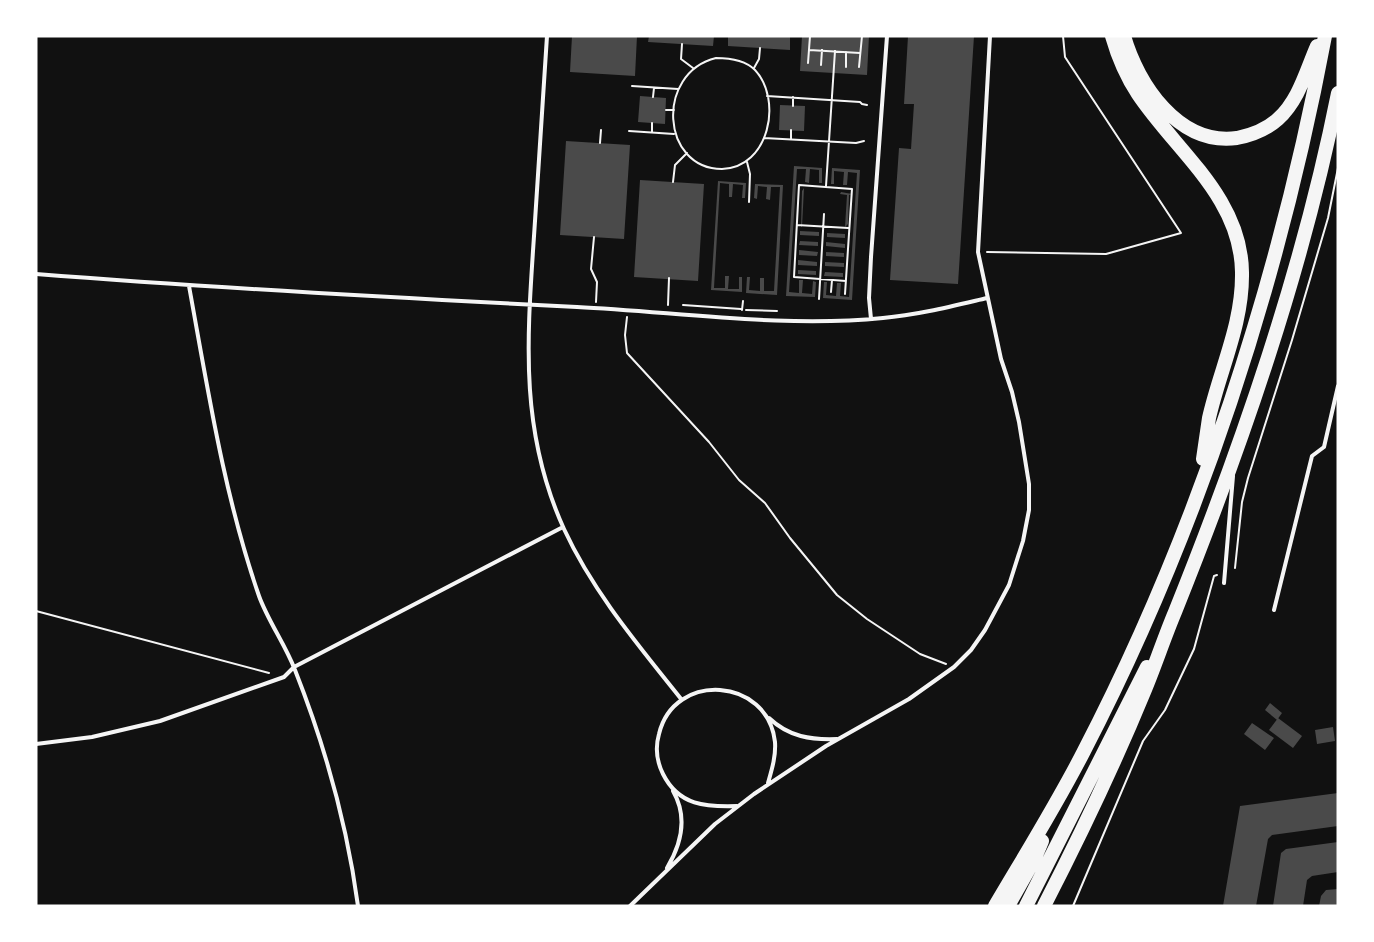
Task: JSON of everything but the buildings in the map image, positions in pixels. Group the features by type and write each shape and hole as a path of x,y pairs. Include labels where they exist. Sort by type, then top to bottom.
{"highway":[{"path":"1112,36 1122,65 1138,94 1219,197 1234,228 1241,257 1242,288 1237,321 1210,417 1197,496"},
{"path":"1124,36 1138,72 1171,116 1196,132 1224,138 1242,137 1260,131 1286,111 1296,96 1323,36"},
{"path":"995,906 1063,792 1100,720 1144,626 1197,496 1245,355 1280,233 1323,36"},
{"path":"1044,906 1108,777 1145,691 1236,454 1304,235 1338,93"},
{"path":"1026,906 1135,688 1170,626"},
{"path":"1008,906 1034,860 1063,792"}],"lane":[{"path":"548,36 529,304 528,374 534,430 550,492 563,527 601,593 682,700"},
{"path":"871,319 870,268 887,36"},
{"path":"630,906 715,824 738,806 838,739 909,699 954,667 971,650 985,630 1009,585 1023,542 1029,510 1029,484 1025,450 1012,392 1001,359 978,252 990,36"},
{"path":"36,274 189,286 800,321 871,319 925,312 987,298"},
{"path":"189,286 224,478 260,597 294,667 319,734 338,798 358,906"},
{"path":"1274,610 1312,456 1324,447 1338,386"},
{"path":"1224,583 1236,454"},
{"path":"36,744 92,737 160,721 284,677 294,667 563,527"},
{"path":"663,875 675,854 681,837 682,811 672,787 661,771 657,741 663,723 682,700 695,693 719,689 732,692 744,697 780,728 801,738 838,739"},
{"path":"762,711 773,732 775,743 775,754 768,784"},
{"path":"672,787 683,797 696,804 711,807 738,806"}],"path":[{"path":"808,63 810,36"},
{"path":"859,67 861,36"},
{"path":"978,252 1106,254 1181,232 1065,57 1063,36"},
{"path":"682,44 681,59 693,68"},
{"path":"754,68 759,59 759,48"},
{"path":"809,50 860,53"},
{"path":"821,65 822,50"},
{"path":"826,187 835,51"},
{"path":"846,52 846,67"},
{"path":"716,58 729,58 754,68 762,81 767,96 769,121 761,146 747,162 734,167 704,166 687,153 675,134 674,110 678,89 693,68 699,63 716,58"},
{"path":"632,86 678,89"},
{"path":"653,97 654,88"},
{"path":"767,96 860,102 867,105"},
{"path":"792,106 793,97"},
{"path":"666,110 674,110"},
{"path":"651,133 652,123"},
{"path":"600,143 601,130"},
{"path":"791,130 791,139"},
{"path":"629,131 675,134"},
{"path":"764,138 856,143 864,141"},
{"path":"673,182 675,165 687,153"},
{"path":"747,162 750,174 749,202"},
{"path":"845,294 846,281 850,228 852,189 799,185 794,278 846,281"},
{"path":"819,299 824,214"},
{"path":"797,225 850,228"},
{"path":"594,237 591,269 597,282 595,308"},
{"path":"668,312 669,278"},
{"path":"831,292 832,280"},
{"path":"679,305 786,311"},
{"path":"628,310 625,335 627,353 709,442 739,480 765,503 790,538 837,595 867,619 920,654 954,667"},
{"path":"36,611 284,677"}]}
